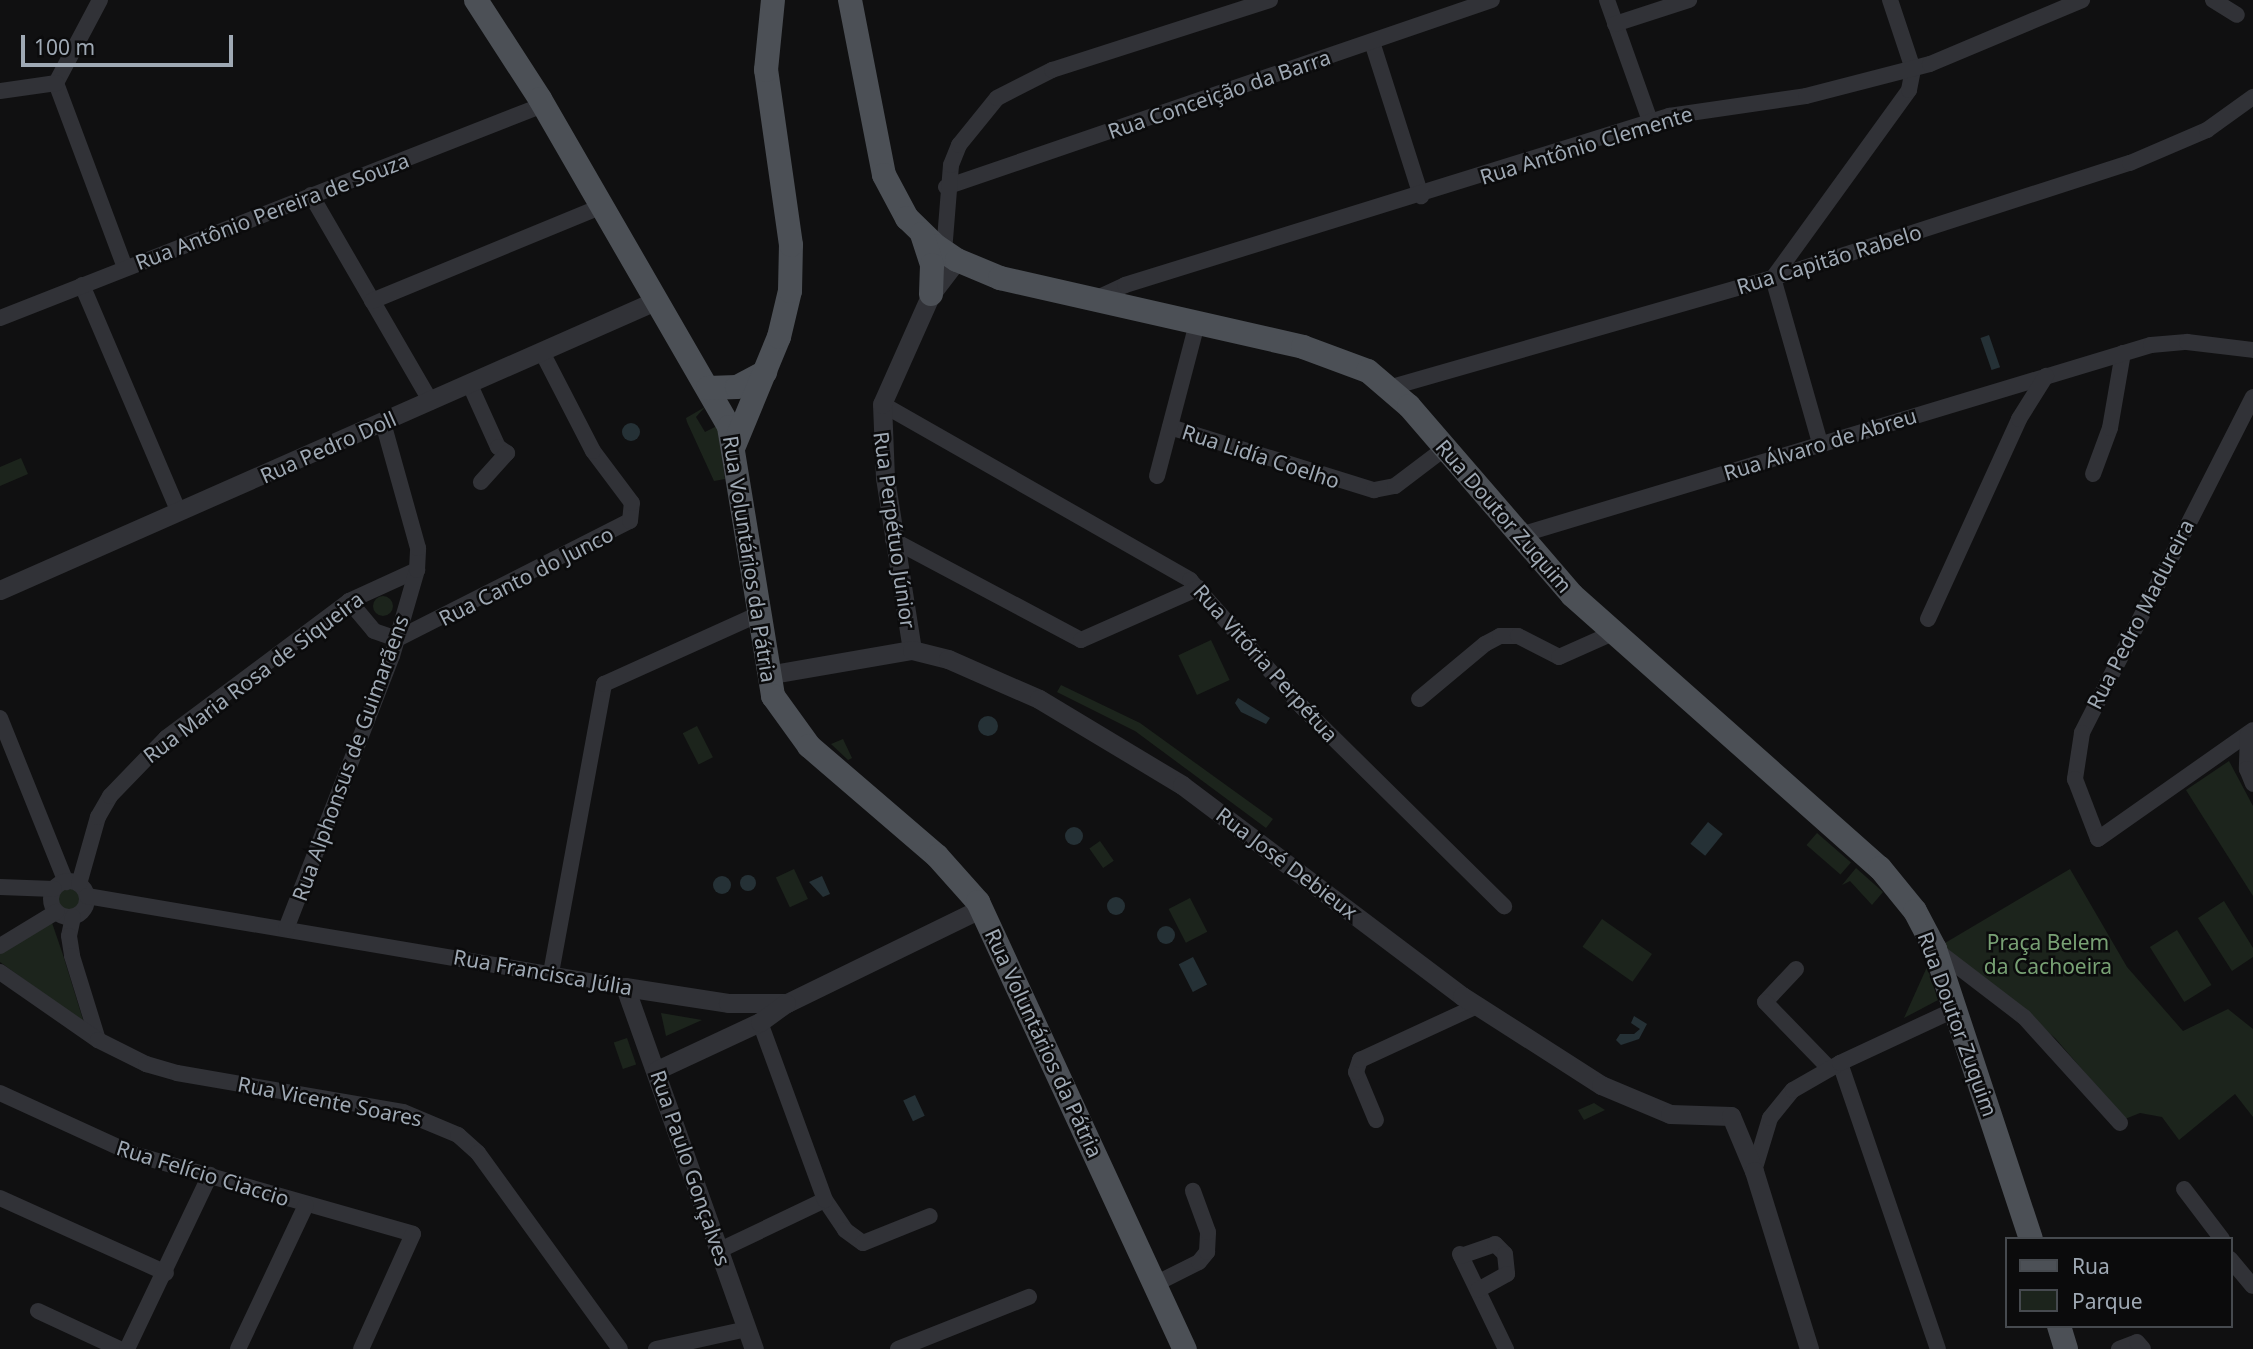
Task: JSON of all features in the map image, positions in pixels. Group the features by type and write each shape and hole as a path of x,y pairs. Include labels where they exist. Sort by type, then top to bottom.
{"main road":[{"name":"Rua Voluntários da Pátria","path":"476,0 544,106 655,302 708,388 734,446 757,615 773,696 809,746 949,867 982,908 1185,1349"},
{"path":"734,446 785,318 791,270 766,70 773,0"},
{"name":"Rua Doutor Zuquim","path":"850,0 880,163 900,207 922,234 951,256 1000,278 1325,354 1368,371 1392,387 1517,536 1613,633 1880,868 1915,911 1935,949 2030,1237"},
{"path":"922,234 932,265 931,294"},
{"path":"708,388 737,387 765,372"},
{"path":"2060,1328 2066,1349"}],"street":[{"path":"100,0 56,83 125,268"},
{"path":"951,256 946,187 959,145 977,119 1021,82 1270,0"},
{"name":"Rua Conceição da Barra","path":"946,187 1492,0"},
{"path":"1607,0 1650,121"},
{"path":"1615,24 1689,0"},
{"path":"1820,443 1773,278 1903,100 1913,69 1890,0"},
{"name":"Rua Antônio Clemente","path":"1090,301 1125,285 1421,196 1650,121 1806,96 1913,69 2082,0"},
{"path":"2213,0 2238,15"},
{"path":"1372,42 1421,196"},
{"path":"0,91 56,83"},
{"name":"Rua Capitão Rabelo","path":"1392,387 1773,278 2168,149 2207,130 2253,97"},
{"name":"Rua Antônio Pereira de Souza","path":"0,318 544,106"},
{"path":"311,195 431,402"},
{"path":"372,301 600,207"},
{"name":"Rua Perpétuo Júnior","path":"912,650 893,540 881,444 882,404 951,256"},
{"path":"82,285 178,512"},
{"name":"Rua Pedro Doll","path":"0,590 543,354 655,302"},
{"name":"Rua Lidía Coelho","path":"1197,324 1170,427 1374,490 1395,486 1444,449"},
{"name":"Rua Álvaro de Abreu","path":"1517,536 2123,353 2187,342 2253,350"},
{"path":"2093,474 2110,428 2123,353"},
{"name":"Rua Canto do Junco","path":"397,639 596,542 633,516 632,503 593,451 543,354"},
{"path":"1928,618 2019,419 2046,376"},
{"path":"470,386 498,447 507,453 481,482"},
{"name":"Rua Pedro Madureira","path":"2250,732 2098,838 2075,779 2082,733 2253,397"},
{"name":"Rua Vitória Perpétua","path":"882,404 1153,556 1199,588 1302,707 1504,906"},
{"name":"Rua Alphonsus de Guimarãens","path":"286,929 397,639 417,570 418,548 383,423"},
{"path":"1157,475 1170,427"},
{"path":"893,540 1081,640 1199,588"},
{"name":"Rua Maria Rosa de Siqueira","path":"71,888 98,817 131,770 166,738 349,601 417,570"},
{"path":"349,601 374,631 397,639"},
{"path":"551,973 604,684 757,615"},
{"path":"1419,699 1485,644 1500,636 1518,636 1559,657 1613,633"},
{"name":"Rua José Debieux","path":"767,675 912,650 948,659 1039,699 1127,748 1265,844 1476,1006 1627,1098 1670,1114 1731,1116 1754,1171"},
{"path":"0,718 82,911 73,917 69,936 72,956 98,1040"},
{"path":"2250,732 2248,769 2253,784"},
{"name":"Rua Francisca Júlia","path":"0,887 71,888 286,929 728,1003 787,1003 982,908"},
{"path":"71,888 51,904 56,912 73,917"},
{"path":"0,946 56,912"},
{"path":"1935,949 2024,1017 2120,1123"},
{"path":"1797,969 1765,1002 1835,1066 1938,1349"},
{"name":"Rua Vicente Soares","path":"0,972 98,1040 177,1073 403,1112 458,1135 478,1153 620,1349"},
{"name":"Rua Paulo Gonçalves","path":"625,987 657,1070 754,1349"},
{"path":"728,1003 733,1035"},
{"path":"657,1070 760,1022 787,1003"},
{"path":"1376,1120 1356,1072 1360,1060 1476,1006"},
{"path":"1809,1349 1754,1171 1764,1130 1780,1102 1835,1066 1956,1009"},
{"path":"760,1022 824,1200 853,1239 863,1243 930,1216"},
{"name":"Rua Felício Ciaccio","path":"0,1093 132,1154 413,1234 361,1349"},
{"path":"127,1349 166,1273 210,1175"},
{"path":"2184,1189 2220,1237"},
{"path":"1156,1284 1199,1262 1207,1252 1208,1232 1193,1191"},
{"path":"0,1198 166,1273"},
{"path":"720,1251 824,1200"},
{"path":"238,1349 306,1205"},
{"path":"1478,1290 1507,1274 1505,1254 1495,1244 1461,1255 1506,1349"},
{"path":"2232,1261 2253,1286"},
{"path":"898,1349 1028,1297"},
{"path":"38,1311 120,1349"},
{"path":"656,1349 747,1329"},
{"path":"2119,1349 2137,1342 2143,1349"}],"green space":[{"path":"705,407 696,417 705,432 717,426 725,479 714,481 687,422 686,418"},
{"path":"21,458 28,474 0,486 0,467"},
{"path":"383,596 390,599 393,606 390,613 383,616 376,613 373,606 376,599"},
{"path":"1211,640 1230,680 1197,695 1178,655"},
{"path":"1061,685 1140,723 1273,819 1266,828 1135,731 1057,692"},
{"path":"697,726 713,757 699,764 683,733"},
{"path":"843,739 852,758 848,760 831,744"},
{"path":"2229,761 2253,806 2253,896 2186,790"},
{"path":"1817,833 1851,863 1840,875 1807,845"},
{"path":"1100,841 1114,861 1103,868 1089,848"},
{"path":"1856,868 1883,892 1872,905 1850,881 1842,885"},
{"path":"794,869 808,899 790,907 776,877"},
{"name":"Praça Belem da Cachoeira","path":"2070,869 2127,967 2183,1031 2228,1009 2253,1029 2253,1117 2235,1094 2179,1140 2162,1117 2140,1113 2125,1119 2055,1038 1946,949 1945,943"},
{"path":"69,887 77,891 81,899 77,907 69,911 61,907 57,899 61,891"},
{"path":"1190,898 1207,932 1186,943 1169,909"},
{"path":"2224,901 2253,948 2253,957 2232,971 2198,918"},
{"path":"48,911 84,1023 0,962 0,946"},
{"path":"1602,919 1652,954 1632,982 1582,947"},
{"path":"2177,930 2211,985 2184,1002 2150,947"},
{"path":"1927,967 1938,1000 1904,1018"},
{"path":"661,1013 702,1020 666,1036"},
{"path":"627,1038 636,1064 623,1069 614,1043"},
{"path":"1594,1103 1605,1110 1584,1120 1578,1110"}],"shaded area":[{"path":"1989,335 2000,367 1992,370 1980,338"},
{"path":"631,423 637,426 640,432 637,438 631,441 625,438 622,432 625,426"},
{"path":"1238,698 1270,718 1266,724 1241,712 1235,703"},
{"path":"984,716 992,716 998,726 992,736 984,736 978,730 978,722"},
{"path":"1708,822 1723,834 1705,856 1690,844"},
{"path":"1074,827 1080,830 1083,836 1080,842 1074,845 1068,842 1065,836 1068,830"},
{"path":"745,875 751,875 756,883 754,889 745,891 740,886 740,880"},
{"path":"722,876 728,879 731,885 728,891 722,894 716,891 713,885 716,879"},
{"path":"822,876 830,894 823,897 809,882"},
{"path":"1116,897 1122,900 1125,906 1122,912 1116,915 1110,912 1107,906 1110,900"},
{"path":"1166,926 1172,929 1175,935 1172,941 1166,944 1160,941 1157,935 1160,929"},
{"path":"1193,957 1207,985 1193,992 1179,964"},
{"path":"1634,1016 1647,1024 1639,1039 1621,1045 1616,1040 1620,1034 1634,1034 1640,1029 1631,1023"},
{"path":"915,1095 925,1116 913,1121 903,1100"}]}
